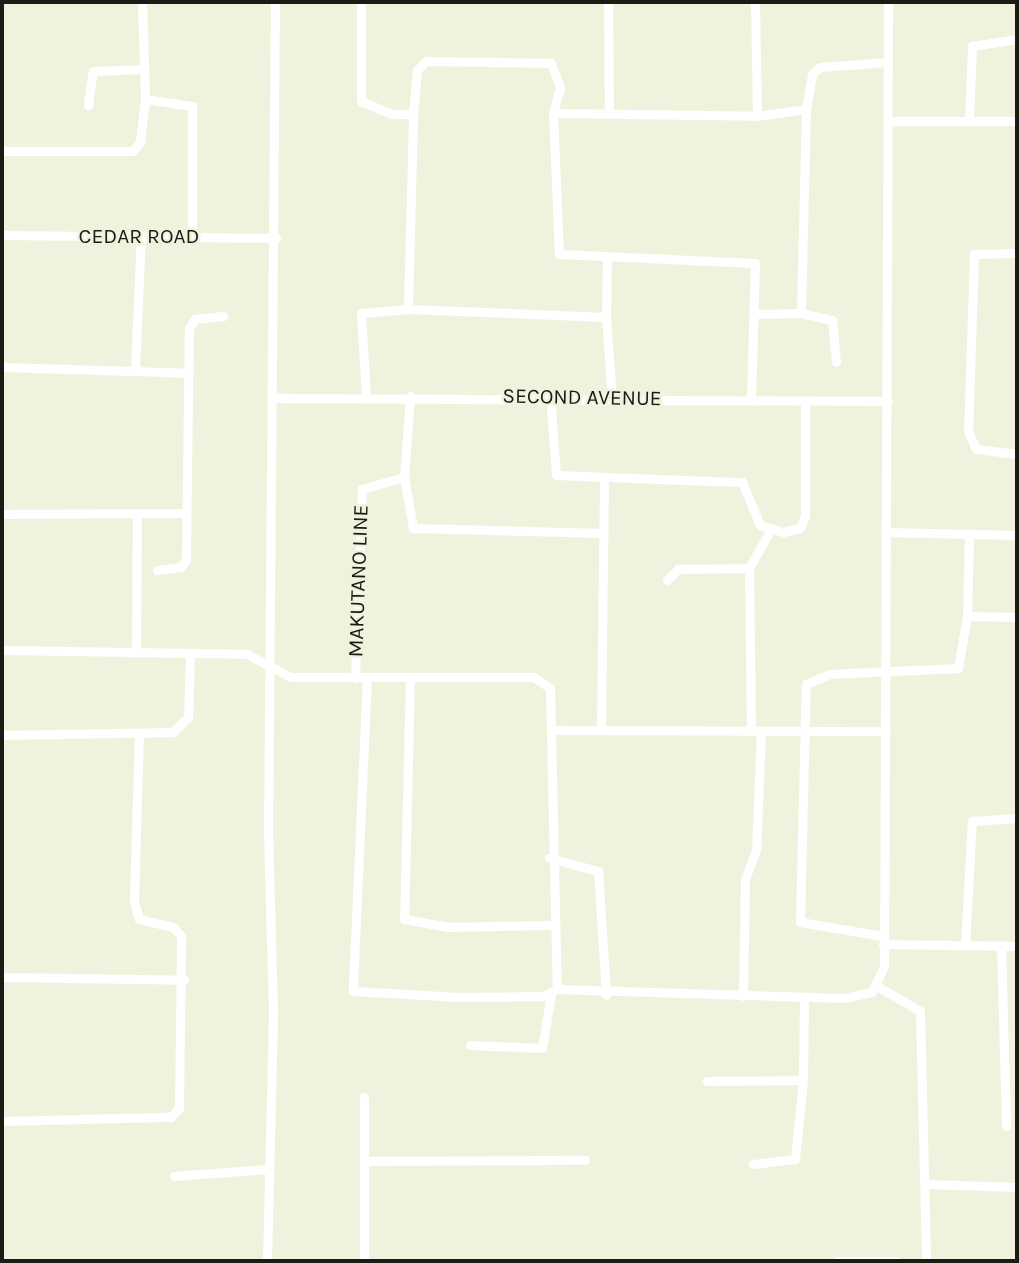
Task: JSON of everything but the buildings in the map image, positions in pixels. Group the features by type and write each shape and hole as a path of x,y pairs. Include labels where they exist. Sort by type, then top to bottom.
{"street":[{"path":"2,151 133,151 140,142 145,99 142,2"},
{"path":"267,1261 276,398 275,2"},
{"path":"361,2 361,101 375,111 413,114"},
{"path":"608,2 609,114"},
{"path":"755,2 757,116"},
{"path":"367,677 353,992 554,992 804,997 866,996 877,986 883,940 887,731 888,2"},
{"path":"969,121 972,46 1017,39"},
{"path":"408,309 413,114 417,70 426,61 551,63 560,88 553,113 555,246 566,258 751,262 757,314 751,400"},
{"path":"801,313 806,109 815,70 888,62"},
{"path":"88,104 93,71 144,69"},
{"path":"145,99 192,106 192,236"},
{"path":"553,113 757,116 806,109"},
{"path":"889,121 1017,121"},
{"path":"135,370 141,235"},
{"name":"CEDAR ROAD","path":"2,236 276,238"},
{"path":"1017,253 974,254 968,431 976,449 1017,454"},
{"path":"607,259 606,317 612,399"},
{"path":"366,397 361,313 408,309 606,317"},
{"path":"757,314 801,313 835,323 836,362"},
{"path":"156,570 181,567 186,560 191,323 223,316"},
{"path":"2,367 188,373"},
{"path":"550,395 554,472 604,481 742,482 760,525 770,531 793,531 805,516 805,401"},
{"name":"SECOND AVENUE","path":"276,398 550,395 612,399 888,401"},
{"path":"410,396 404,477 413,528 604,533"},
{"name":"MAKUTANO LINE","path":"355,678 362,489 404,477"},
{"path":"601,730 604,481"},
{"path":"2,514 186,513"},
{"path":"136,653 137,515"},
{"path":"886,532 1017,535 1017,526"},
{"path":"743,996 745,879 756,851 756,731 749,568 770,531"},
{"path":"969,536 967,616 958,668 886,671 810,680 804,693 806,731 801,925 883,940 1017,946"},
{"path":"667,580 678,569 749,568"},
{"path":"967,616 1017,617"},
{"path":"2,650 247,654 290,677 534,677 550,688 549,859 554,992 541,1048 470,1045"},
{"path":"2,735 139,735 184,725 190,653"},
{"path":"410,678 404,919 448,927 550,925"},
{"path":"551,730 887,731"},
{"path":"2,1121 177,1113 184,979 179,931 136,917 139,735"},
{"path":"965,945 972,821 1017,818"},
{"path":"549,859 598,871 606,995"},
{"path":"1001,945 1006,1126"},
{"path":"2,978 184,979"},
{"path":"877,986 920,1011 927,1184 926,1261"},
{"path":"753,1164 795,1159 803,1080 804,997"},
{"path":"707,1081 803,1080"},
{"path":"364,1097 364,1261"},
{"path":"364,1161 585,1160"},
{"path":"174,1176 268,1169"},
{"path":"927,1184 1017,1187"},
{"path":"837,1261 896,1261"}]}
